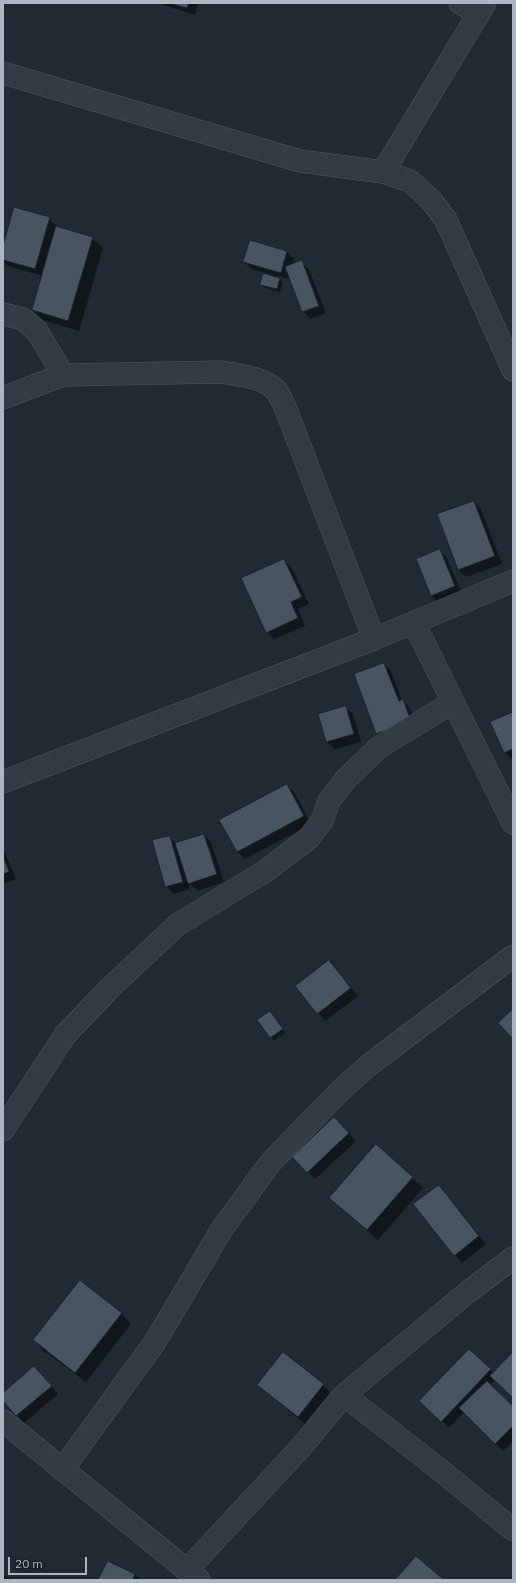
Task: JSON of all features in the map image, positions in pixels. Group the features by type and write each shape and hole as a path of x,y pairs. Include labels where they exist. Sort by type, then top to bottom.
{"street":[{"path":"383,172 475,6"},
{"path":"3,73 300,161 383,172 410,181 431,200 446,220 513,370"},
{"path":"3,314 23,319 37,331 63,375"},
{"path":"3,398 63,375 221,372 245,376 276,390 285,407 374,639"},
{"path":"3,782 374,639 513,580"},
{"path":"414,623 513,823"},
{"path":"3,1130 65,1035 109,989 177,925 264,872 308,839 322,821 329,801 345,780 378,748 453,702"},
{"path":"62,1470 155,1342 222,1229 271,1162 342,1088 369,1065 513,956"},
{"path":"3,1421 193,1575 344,1395 468,1292 513,1258"},
{"path":"344,1395 439,1469 513,1530"}],"building":[{"path":"169,3 189,3 187,8"},
{"path":"14,207 50,217 35,269 3,260 3,246"},
{"path":"56,226 93,237 68,321 32,310"},
{"path":"250,240 287,251 281,273 243,262"},
{"path":"302,260 319,306 302,312 285,267"},
{"path":"263,273 280,278 277,289 260,285"},
{"path":"474,501 495,556 458,570 437,514"},
{"path":"440,549 455,586 431,596 416,559"},
{"path":"284,559 302,597 291,602 298,618 266,633 241,578"},
{"path":"384,663 399,701 403,699 411,721 376,734 354,674"},
{"path":"346,706 354,734 326,742 318,714"},
{"path":"513,712 513,749 504,753 490,722"},
{"path":"287,784 304,816 237,852 219,820"},
{"path":"204,834 217,874 188,884 175,843"},
{"path":"170,836 183,882 165,887 152,840"},
{"path":"3,856 9,872 3,874"},
{"path":"329,960 351,988 317,1014 295,986"},
{"path":"513,1009 513,1039 498,1023"},
{"path":"270,1011 283,1029 270,1038 257,1020"},
{"path":"334,1117 349,1133 307,1173 292,1157"},
{"path":"376,1144 413,1177 367,1230 329,1198"},
{"path":"439,1185 479,1236 454,1256 413,1204"},
{"path":"80,1280 122,1313 75,1373 33,1340"},
{"path":"469,1349 491,1369 441,1422 419,1401"},
{"path":"283,1352 324,1384 298,1417 257,1385"},
{"path":"513,1352 513,1398 490,1376"},
{"path":"34,1366 52,1386 16,1416 3,1401 3,1393"},
{"path":"487,1381 513,1406 513,1426 495,1444 459,1408"},
{"path":"416,1556 444,1580 395,1580"},
{"path":"108,1561 135,1574 133,1580 98,1580"}]}
